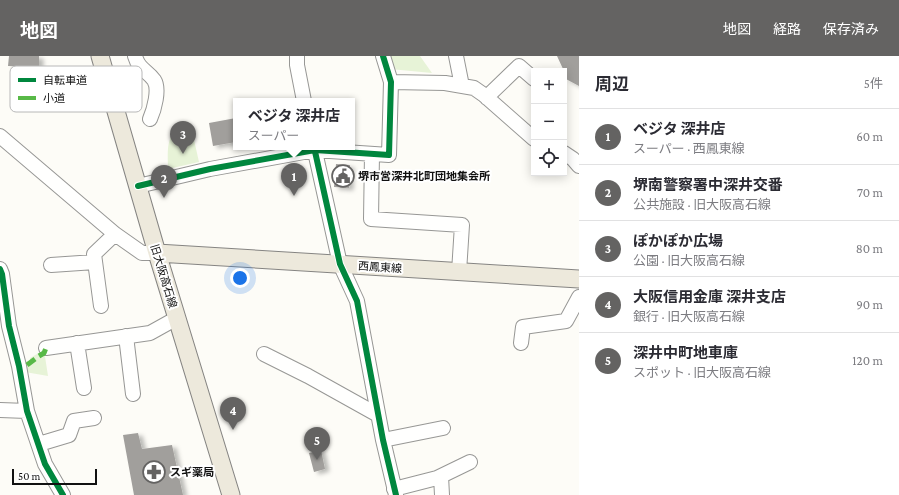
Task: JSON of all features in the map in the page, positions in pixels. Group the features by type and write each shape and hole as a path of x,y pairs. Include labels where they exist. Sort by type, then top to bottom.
{"main road":[{"name":"旧大阪高石線","path":"100,56 103,66"},
{"name":"旧大阪高石線","path":"116,112 157,253 231,495"},
{"name":"西鳳東線","path":"157,253 579,279"}],"street":[{"path":"135,56 137,64 139,66"},
{"path":"297,56 297,66 303,98"},
{"path":"326,150 389,155 391,82 383,56"},
{"path":"456,56 462,86"},
{"path":"487,98 519,66 531,77"},
{"path":"142,69 154,80 156,85 155,106 150,119"},
{"path":"391,82 444,83 474,88 531,136"},
{"path":"0,136 115,234 142,253 157,253"},
{"path":"138,186 210,169 310,150"},
{"path":"315,150 340,264 357,301 378,415 395,492 437,478 470,462"},
{"path":"372,154 371,220 462,225 459,272"},
{"path":"567,154 579,166"},
{"path":"101,306 94,254 115,234"},
{"path":"51,266 95,262"},
{"path":"0,269 2,274 4,324 19,366 27,411 45,464 63,495"},
{"path":"521,343 523,327 566,321 579,297"},
{"path":"46,348 150,333 177,318"},
{"path":"126,336 134,394"},
{"path":"77,343 84,388"},
{"path":"264,354 308,376 378,415"},
{"path":"0,410 27,411"},
{"path":"39,444 69,435 74,422 94,418"},
{"path":"383,440 443,428"},
{"path":"441,476 442,495"}],"green space":[{"path":"387,56 420,56 432,73 390,69"},
{"path":"192,131 199,162 168,169 169,141 175,134"},
{"path":"44,350 48,376 25,372 23,362 30,361 30,358"}],"building":[{"path":"9,56 39,56 39,66 8,66"},
{"path":"557,56 579,56 579,86 567,80 567,68 563,68"},
{"path":"233,119 233,143 213,146 209,123"},
{"name":"堺市営深井北町団地集会所","path":"336,164 350,165 349,188 334,187"},
{"name":"スギ薬局","path":"138,433 142,449 172,445 183,495 134,495 123,435"},
{"path":"321,450 325,469 314,472 309,453"}],"marked path":[{"path":"27,365 44,353 46,348"}],"cycle path":[{"path":"138,186 210,169 315,150 389,155 391,82 383,56"},
{"path":"315,150 340,264 357,301 383,440 396,495"},
{"path":"0,269 9,326 19,366 27,411 45,464 63,495"}],"place":[{"name":"ぽかぽか広場","path":"183,154"},
{"name":"堺市営深井北町団地集会所","path":"343,176"},
{"name":"ベジタ 深井店","path":"294,196"},
{"name":"堺南警察署中深井交番","path":"164,198"},
{"name":"大阪信用金庫 深井支店","path":"233,430"},
{"name":"深井中町地車庫","path":"317,460"},
{"name":"スギ薬局","path":"154,472"}]}
